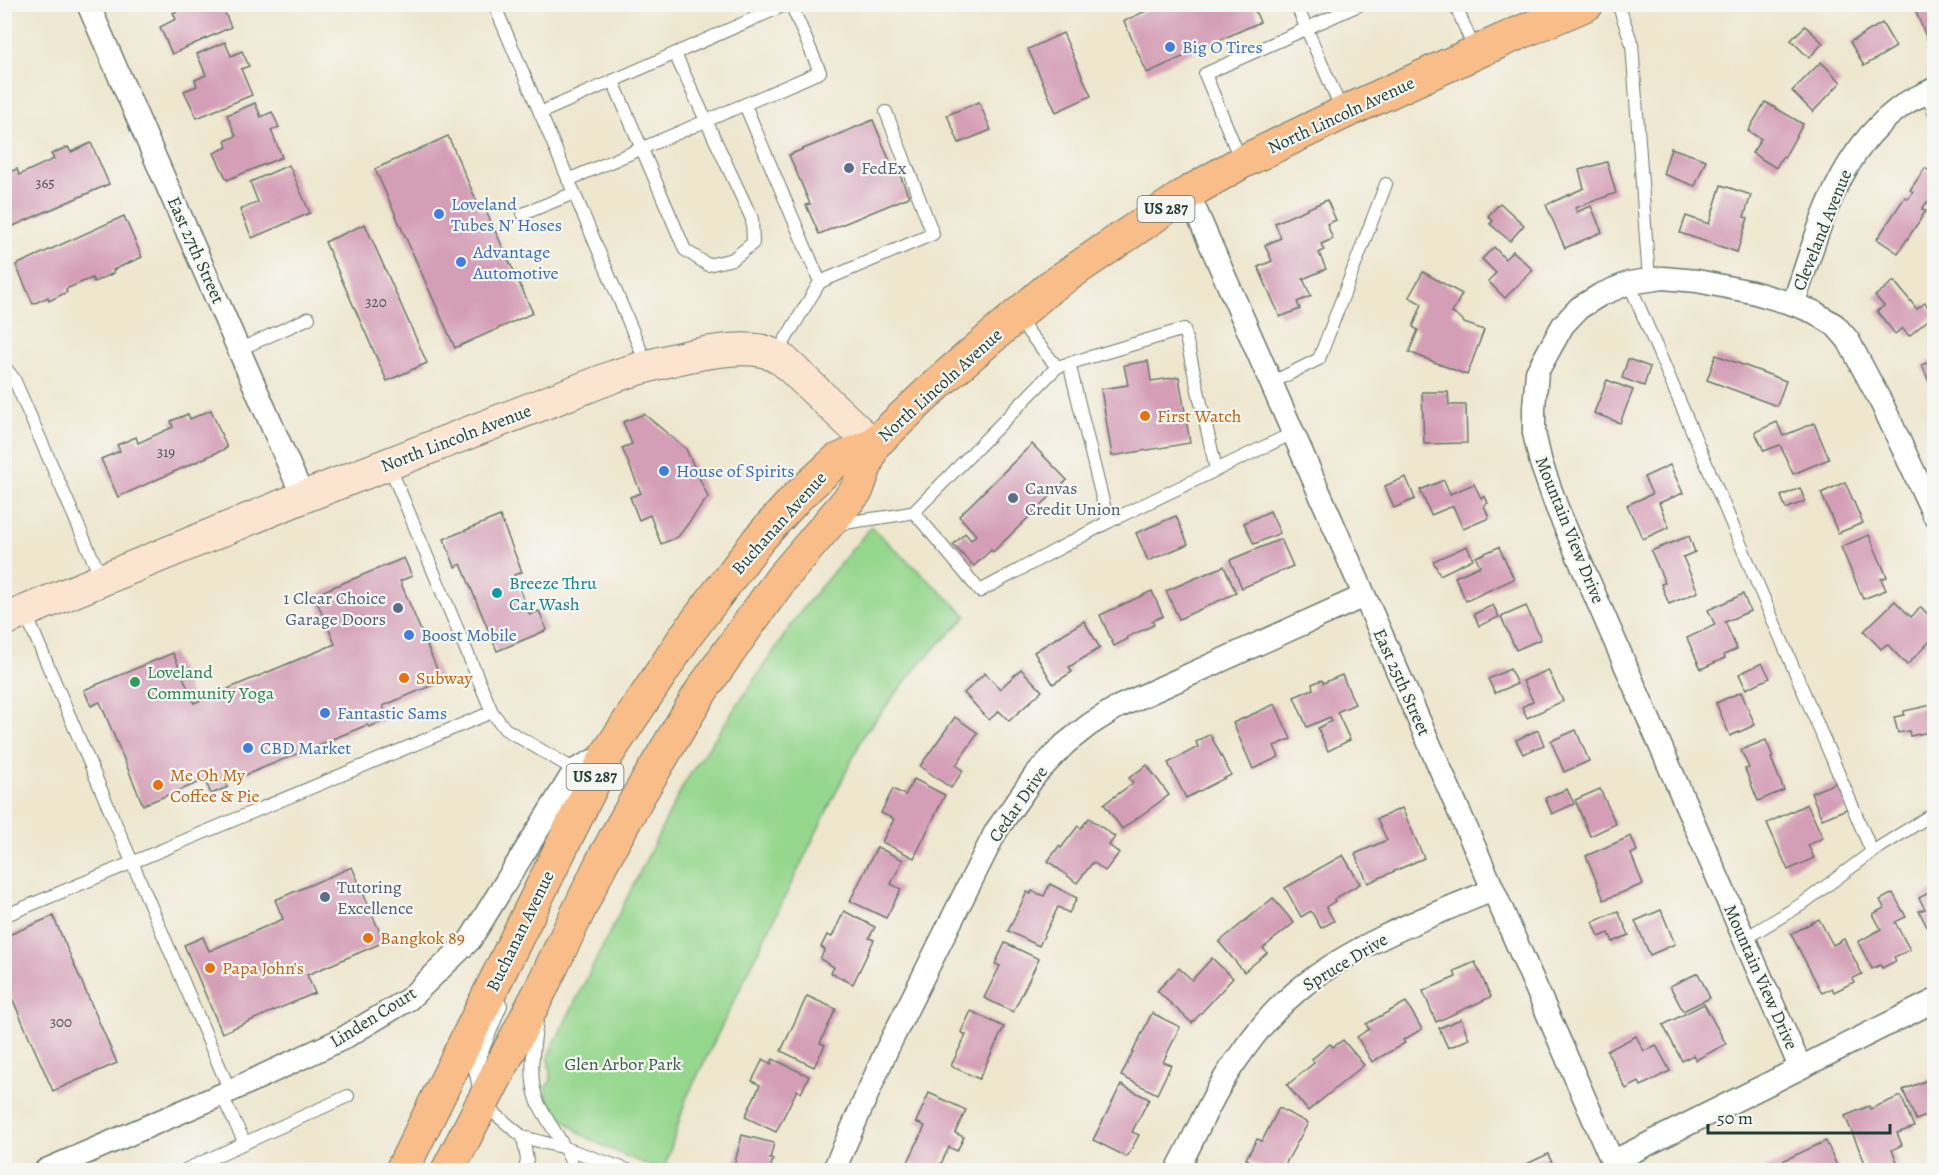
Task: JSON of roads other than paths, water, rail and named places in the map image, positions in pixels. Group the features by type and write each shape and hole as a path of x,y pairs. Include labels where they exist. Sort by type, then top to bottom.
{"highway":[{"name":"North Lincoln Avenue","path":"873,446 944,378 1050,287 1188,194 1242,162 1343,113 1582,6"},
{"name":"Buchanan Avenue","path":"448,1170 541,989 602,862 687,714 757,613 823,528 857,490 873,446"},
{"name":"Buchanan Avenue","path":"402,1170 608,753 687,634 759,539 796,497 836,461 873,446"}],"street":[{"name":"East 27th Street","path":"88,4 303,497"},
{"name":"Cleveland Avenue","path":"1793,304 1836,185 1849,160 1865,139 1906,103 1932,98"},
{"name":"East 25th Street","path":"1188,194 1614,1166"},
{"name":"Mountain View Drive","path":"1800,1067 1557,508 1541,463 1534,433 1537,372 1563,325 1579,308 1600,295 1639,282 1663,278 1697,281 1752,292 1793,304 1814,312 1835,325 1848,340 1883,406 1935,515"},
{"name":"North Lincoln Avenue","path":"15,616 303,497 615,376 667,360 731,350 762,351 775,356 784,361 873,446"},
{"name":"Cedar Drive","path":"834,1170 887,1049 996,831 1036,774 1065,744 1116,708 1364,596"},
{"path":"575,770 608,753"},
{"name":"Linden Court","path":"46,1170 342,1040 409,999 470,940 575,770"},
{"name":"Spruce Drive","path":"1177,1170 1223,1081 1238,1058 1277,1009 1323,972 1379,939 1493,890"},
{"path":"1614,1166 1800,1067 1935,1001"}],"lane":[{"path":"494,4 647,366"},
{"path":"540,113 789,4 820,72 568,180"},
{"path":"1296,4 1343,113"},
{"path":"1242,162 1205,74 1360,4"},
{"path":"1455,4 1476,52"},
{"path":"1618,4 1632,44 1639,282 1872,852"},
{"path":"613,81 686,250 708,265 733,259 753,243 752,219 675,54"},
{"path":"745,105 820,282"},
{"path":"775,356 820,282 933,234 886,112"},
{"path":"1270,383 1319,359 1386,184"},
{"path":"524,214 574,193"},
{"path":"1016,317 1063,365 1108,522"},
{"path":"240,350 309,318"},
{"path":"823,528 863,518 887,518 914,512 1063,365 1184,329 1216,469"},
{"path":"4,366 14,379 102,580"},
{"path":"914,512 980,591 1108,522 1293,433"},
{"path":"388,464 492,712 505,729 575,770"},
{"path":"15,616 132,863 245,1143"},
{"path":"4,916 492,712"},
{"path":"1744,939 1802,904 1872,852 1935,813"},
{"path":"513,973 573,822"},
{"path":"541,989 531,1071 537,1099 554,1132 566,1148 573,1166 572,1170"},
{"path":"505,994 475,1069 482,1103 523,1137 566,1148 628,1170"},
{"path":"185,1170 348,1096"},
{"path":"523,1137 527,1160 525,1170"}],"place":[{"name":"Big O Tires","path":"1170,47"},
{"name":"FedEx","path":"849,168"},
{"name":"Loveland Tubes N' Hoses","path":"439,214"},
{"name":"Advantage Automotive","path":"461,262"},
{"name":"First Watch","path":"1145,416"},
{"name":"House of Spirits","path":"664,471"},
{"name":"Canvas Credit Union","path":"1013,498"},
{"name":"Breeze Thru Car Wash","path":"497,593"},
{"name":"1 Clear Choice Garage Doors","path":"398,608"},
{"name":"Boost Mobile","path":"409,635"},
{"name":"Subway","path":"404,678"},
{"name":"Loveland Community Yoga","path":"135,682"},
{"name":"Fantastic Sams","path":"325,713"},
{"name":"CBD Market","path":"248,748"},
{"name":"Me Oh My Coffee & Pie","path":"158,785"},
{"name":"Tutoring Excellence","path":"325,897"},
{"name":"Bangkok 89","path":"368,938"},
{"name":"Papa John's","path":"210,968"}],"park label":[{"name":"Glen Arbor Park","path":"623,1064"}]}
